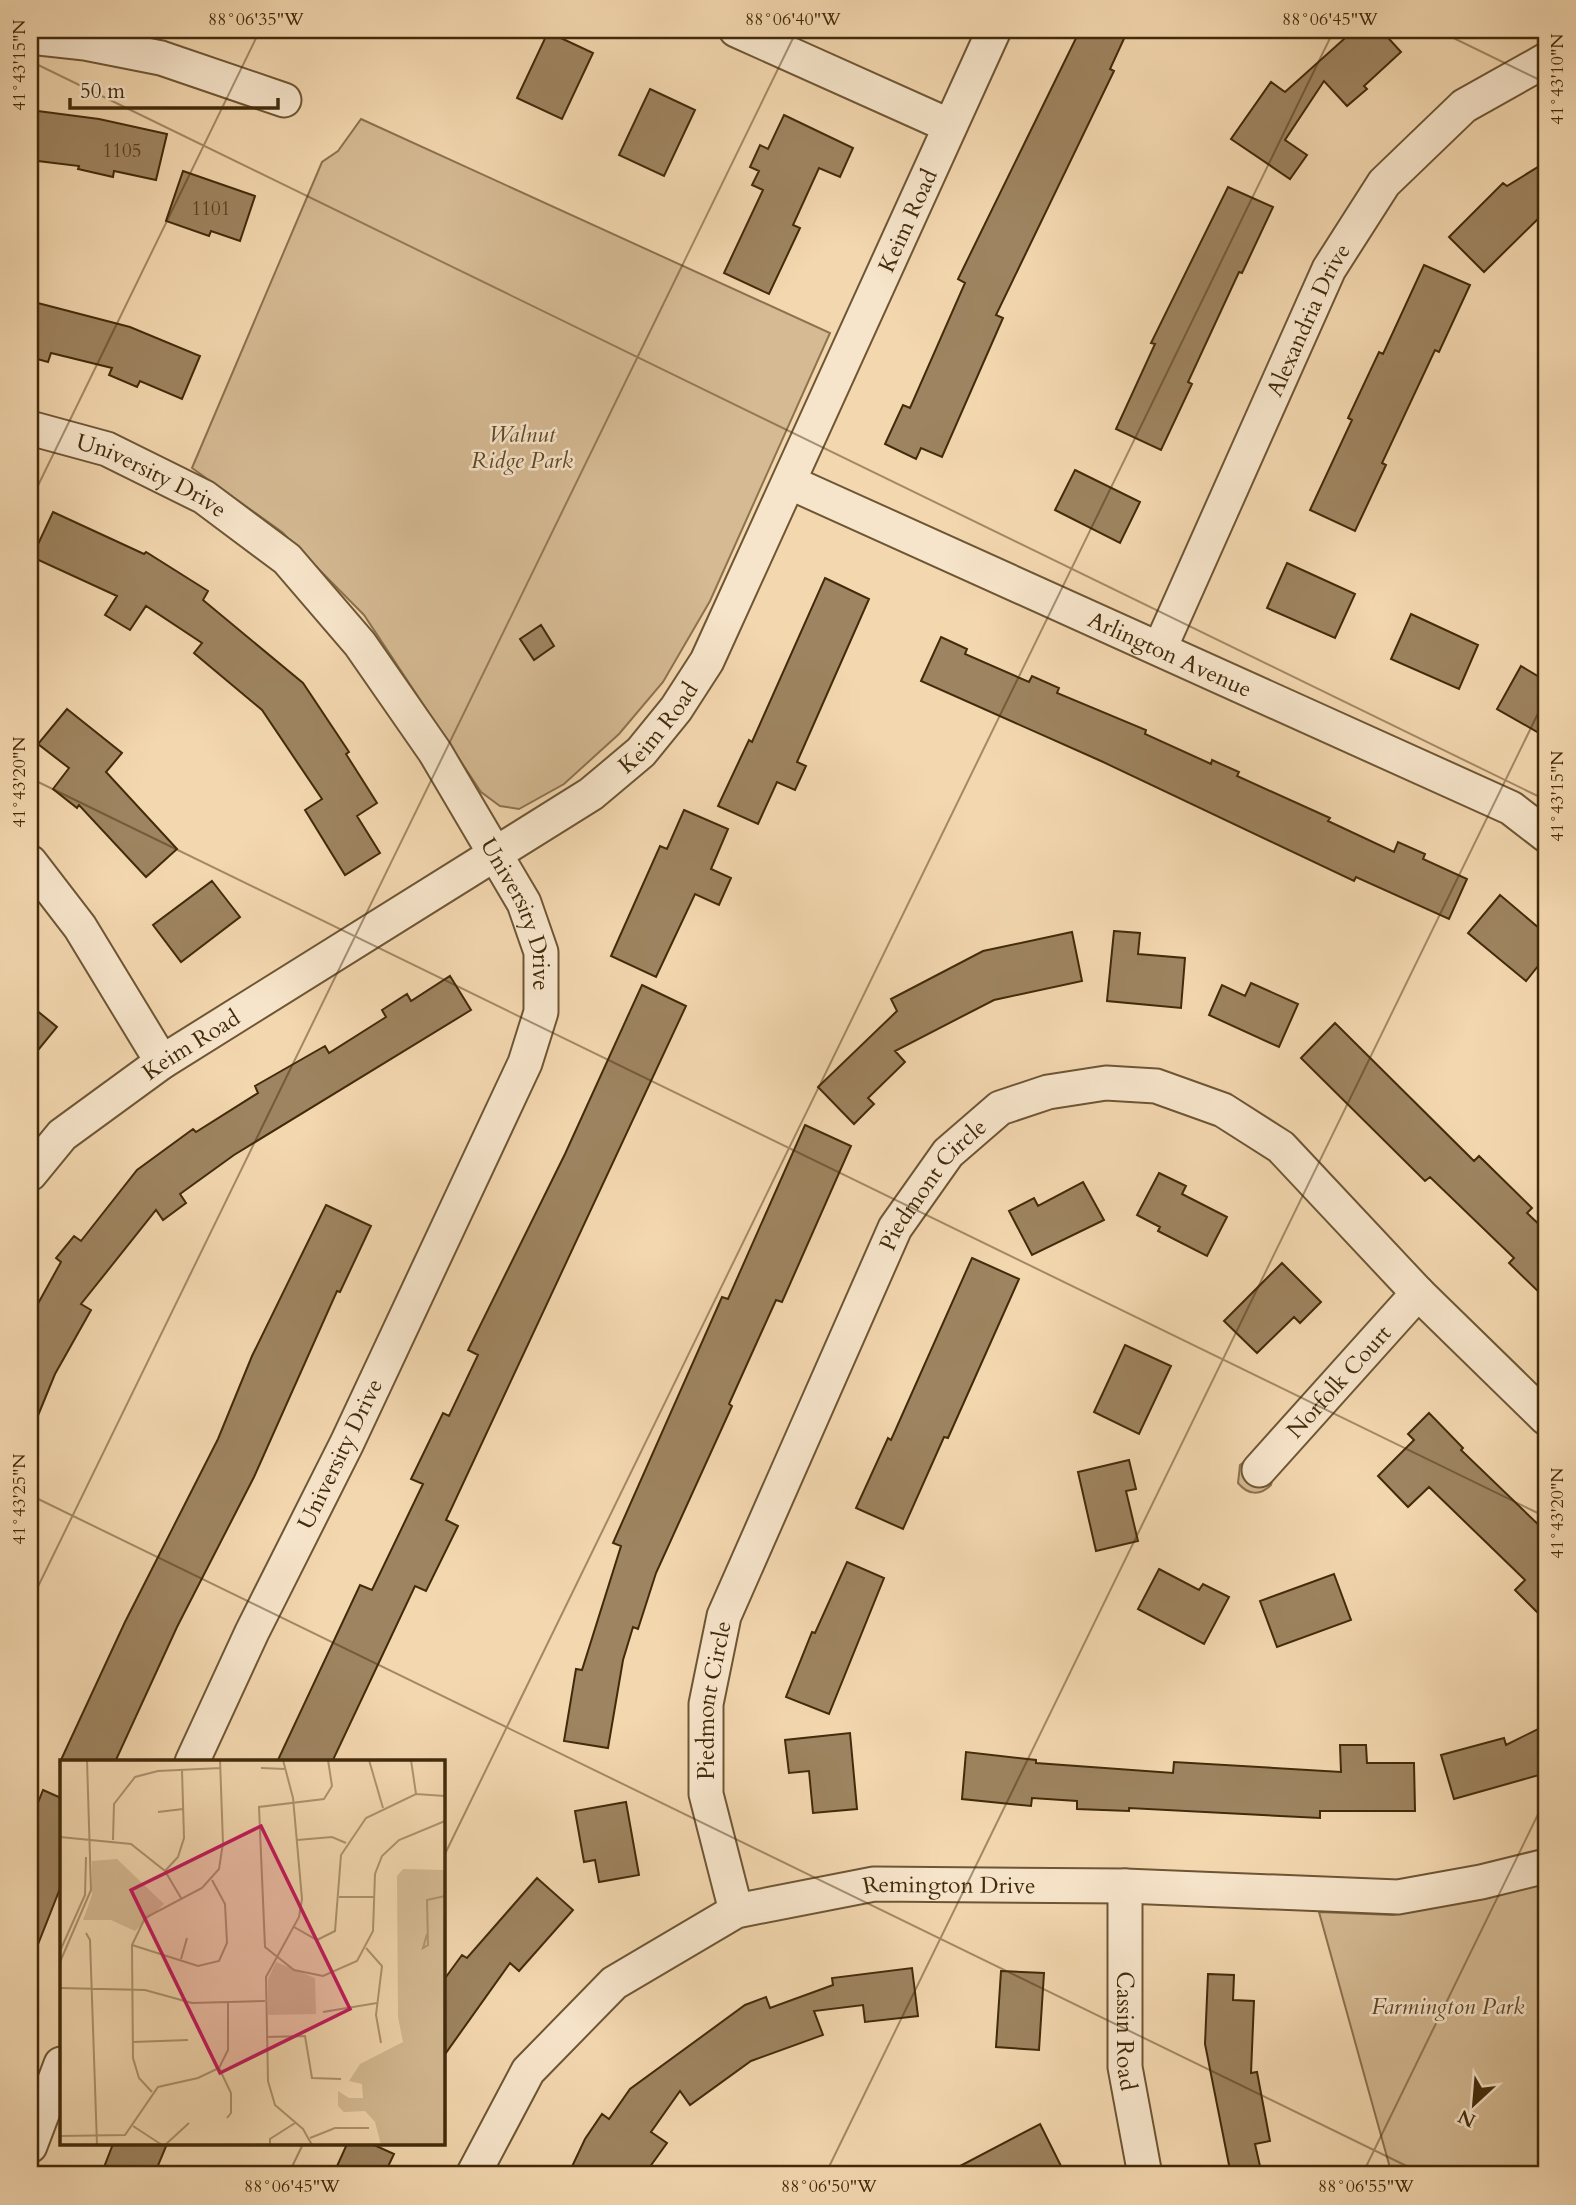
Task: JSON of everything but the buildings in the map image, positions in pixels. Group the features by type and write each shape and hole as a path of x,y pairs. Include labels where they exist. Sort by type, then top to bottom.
{"street":[{"path":"736,30 950,126"},
{"name":"Keim Road","path":"30,1174 62,1135 162,1062 591,794 641,752 676,709 708,662 994,30"},
{"path":"30,37 85,43 161,58 284,100"},
{"name":"Alexandria Drive","path":"1160,648 1329,269 1384,183 1464,106 1546,60"},
{"name":"University Drive","path":"30,428 107,449 204,497 287,559 360,644 435,752 524,903 541,952 541,1012 525,1063 347,1443 252,1632 193,1760"},
{"name":"Arlington Avenue","path":"789,482 1511,808 1546,835"},
{"path":"30,862 80,927 162,1062"},
{"name":"Piedmont Circle","path":"736,1911 706,1794 706,1703 724,1616 895,1228 948,1153 1000,1108 1048,1092 1106,1083 1156,1086 1223,1110 1281,1147 1418,1293 1546,1418"},
{"name":"Norfolk Court","path":"1259,1470 1418,1293"},
{"name":"Remington Drive","path":"473,2175 528,2071 614,1983 736,1911 874,1884 1125,1886 1398,1897 1481,1882 1546,1866"},
{"name":"Cassin Road","path":"1125,1886 1125,2067 1145,2175"},
{"path":"30,2146 60,2067"}],"green space":[{"name":"Walnut Ridge Park","path":"361,119 830,333 710,601 663,682 619,734 564,784 519,809 500,806 481,792 364,615 282,532 192,468 322,162 338,151"},
{"path":"1250,1457 1274,1473 1267,1489 1254,1493 1238,1483 1240,1465"},
{"name":"Farmington Park","path":"1546,1880 1546,2175 1392,2175 1319,1912 1393,1915 1489,1898"}]}
